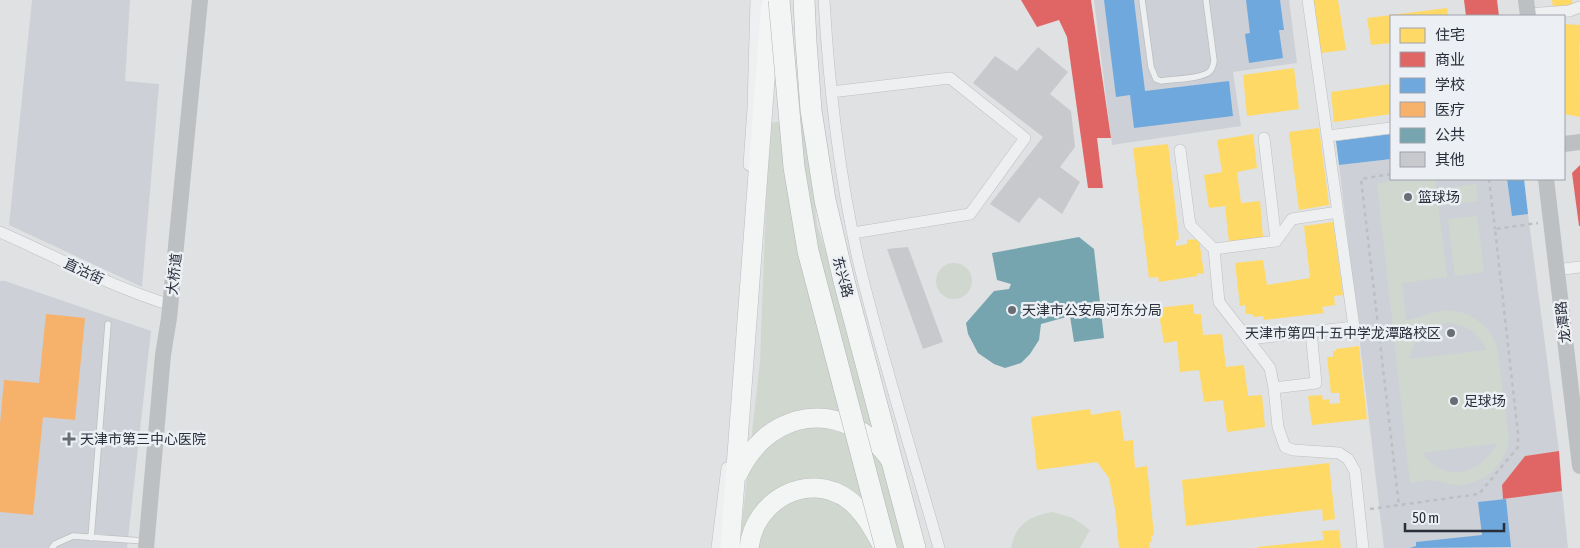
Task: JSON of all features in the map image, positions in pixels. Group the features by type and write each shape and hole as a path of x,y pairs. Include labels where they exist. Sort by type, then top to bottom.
{"highway":[{"name":"东兴路","path":"779,0 794,167 808,251 885,548"},
{"name":"东兴路","path":"804,0 811,110 825,200 880,439 894,465 915,547"}],"main road":[{"path":"730,548 737,478 771,0"},
{"path":"737,478 747,458 759,444 785,423 806,418 833,420 845,423 880,439"},
{"path":"749,548 760,516 769,505 794,491 804,488 828,490 840,494 854,504 866,518 885,548"}],"street":[{"name":"大桥道","path":"146,545 163,355 171,305 200,0"},
{"path":"717,548 731,440 753,109 756,0"},
{"path":"824,0 833,118 853,233 873,319 939,548"},
{"path":"1249,340 1354,327 1308,0"},
{"path":"1530,10 1569,10 1580,7"},
{"path":"831,92 950,78 1025,138 970,214 853,233"},
{"path":"1328,136 1390,128"},
{"path":"1264,138 1276,240"},
{"path":"1565,144 1580,142"},
{"path":"1180,150 1190,225 1214,248 1219,302 1270,368 1278,427 1285,447 1293,450 1339,454 1348,459 1354,471 1363,548"},
{"name":"龙潭路","path":"1546,180 1580,430"},
{"name":"龙潭路","path":"1552,180 1559,269"},
{"path":"1214,248 1276,240 1292,220 1338,212"},
{"name":"直沽街","path":"0,232 116,286 140,296 171,305"},
{"path":"1559,269 1580,267"},
{"path":"1274,388 1316,383 1311,331"},
{"name":"龙潭路","path":"1575,388 1580,466"}],"lane":[{"path":"1142,0 1151,67 1156,79 1161,81 1202,76 1209,73 1213,68 1214,61 1206,0"},
{"path":"91,538 108,324"},
{"path":"52,548 55,544 73,536 146,545"}],"path":[{"path":"1390,174 1362,179 1399,506"},
{"path":"1359,510 1479,494 1518,447 1489,180"},
{"path":"1495,229 1551,222"}],"shaded area":[{"path":"32,0 130,0 125,81 159,84 142,287 9,225"},
{"path":"1094,0 1289,0 1297,63 1233,72 1241,126 1112,145"},
{"path":"807,118 817,226 848,314 913,548 739,548 760,362 769,123"},
{"name":"天津市第四十五中学龙潭路校区","path":"1390,159 1390,180 1507,180 1510,201 1526,199 1559,451 1525,456 1502,485 1503,499 1562,491 1568,548 1384,548 1339,165"},
{"path":"1405,180 1435,180 1447,277 1402,283 1406,320 1440,311 1458,312 1475,319 1489,331 1497,348 1509,439 1507,448 1498,465 1492,472 1476,481 1457,485 1431,480 1410,483 1377,183","holes":["1447,323 1460,325 1476,334 1486,350 1410,359 1414,345 1427,330","1497,443 1482,463 1472,469 1462,472 1451,472 1431,463 1422,453"]},
{"path":"1476,184 1478,201 1443,206 1441,189"},
{"name":"篮球场","path":"1477,216 1484,272 1455,276 1448,219"},
{"path":"954,263 966,269 972,281 966,293 954,299 942,293 936,281 942,269"},
{"name":"天津市第三中心医院","path":"0,281 5,281 151,331 127,548 0,548"},
{"path":"1053,512 1073,518 1090,530 1080,548 1011,548 1016,532 1025,522 1037,516"}],"building: 住宅":[{"path":"1313,0 1338,0 1346,50 1321,53"},
{"path":"1552,0 1572,0 1573,5 1553,8"},
{"path":"1447,8 1448,15 1391,15"},
{"path":"1390,15 1390,43 1371,45 1367,18"},
{"path":"1565,24 1580,25 1580,117 1565,114"},
{"path":"1294,68 1299,109 1247,116 1243,75"},
{"path":"1390,84 1390,114 1334,122 1331,92"},
{"path":"1319,128 1329,205 1299,210 1289,132"},
{"path":"1253,134 1257,168 1237,172 1241,203 1260,201 1263,237 1229,242 1225,206 1209,208 1204,175 1222,172 1217,140"},
{"path":"1168,144 1179,239 1176,241 1176,246 1187,244 1187,240 1199,239 1204,274 1197,273 1197,276 1159,282 1158,277 1149,278 1133,148"},
{"path":"1333,222 1343,295 1334,296 1335,305 1322,307 1324,313 1263,320 1264,316 1254,317 1252,314 1246,314 1245,305 1240,306 1235,263 1263,260 1267,285 1310,278 1304,226"},
{"path":"1193,304 1194,314 1201,314 1203,335 1222,334 1226,367 1244,365 1248,396 1262,395 1265,427 1227,432 1223,400 1204,402 1199,370 1180,372 1177,341 1164,343 1158,308"},
{"path":"1359,346 1367,419 1312,425 1308,396 1322,395 1323,400 1329,399 1330,404 1340,403 1339,393 1331,393 1327,357 1333,357 1333,351 1336,351 1336,349"},
{"path":"1090,409 1091,415 1120,410 1124,441 1133,440 1135,468 1147,466 1154,535 1151,536 1152,542 1149,542 1150,548 1119,548 1115,509 1109,478 1097,462 1037,470 1031,417"},
{"path":"1329,463 1335,519 1323,521 1322,509 1186,526 1182,480"},
{"path":"1339,530 1341,548 1258,548 1324,540 1322,531"}],"building: 商业":[{"path":"1021,0 1091,0 1111,138 1097,138 1103,188 1088,188 1067,37 1059,20 1037,27"},
{"path":"1464,0 1497,0 1499,15 1466,15"},
{"path":"1580,165 1580,226 1579,226 1572,173"},
{"path":"1559,451 1562,491 1503,499 1502,485 1525,456"}],"building: 学校":[{"path":"1104,0 1134,0 1145,91 1229,81 1233,116 1134,128 1130,95 1116,97"},
{"path":"1246,0 1280,0 1284,30 1279,30 1283,58 1249,63 1245,34 1250,33"},
{"path":"1390,134 1390,159 1339,165 1336,141"},
{"path":"1507,180 1524,180 1528,214 1512,216"},
{"path":"1506,499 1511,547 1410,548 1416,546 1416,542 1482,535 1478,502"}],"building: 医疗":[{"name":"天津市第三中心医院","path":"46,314 85,318 75,420 43,417 33,515 0,512 0,424 4,380 39,383"}],"building: 公共":[{"path":"1079,237 1094,249 1104,338 1074,342 1070,316 1041,324 1039,340 1030,354 1021,363 1005,368 994,364 978,353 968,334 966,323 994,291 1009,289 1011,284 997,280 992,253"}],"building: 其他":[{"path":"1038,47 1068,72 1050,94 1071,111 1075,147 1060,167 1080,182 1062,214 1039,197 1019,223 990,204 1043,137 973,83 995,56 1017,71"},
{"path":"908,247 943,342 923,349 887,249"}],"place":[{"name":"篮球场","path":"1408,197"},
{"name":"天津市公安局河东分局","path":"1012,310"},
{"name":"天津市第四十五中学龙潭路校区","path":"1451,333"},
{"name":"足球场","path":"1454,401"},
{"name":"天津市第三中心医院","path":"69,439"}]}
